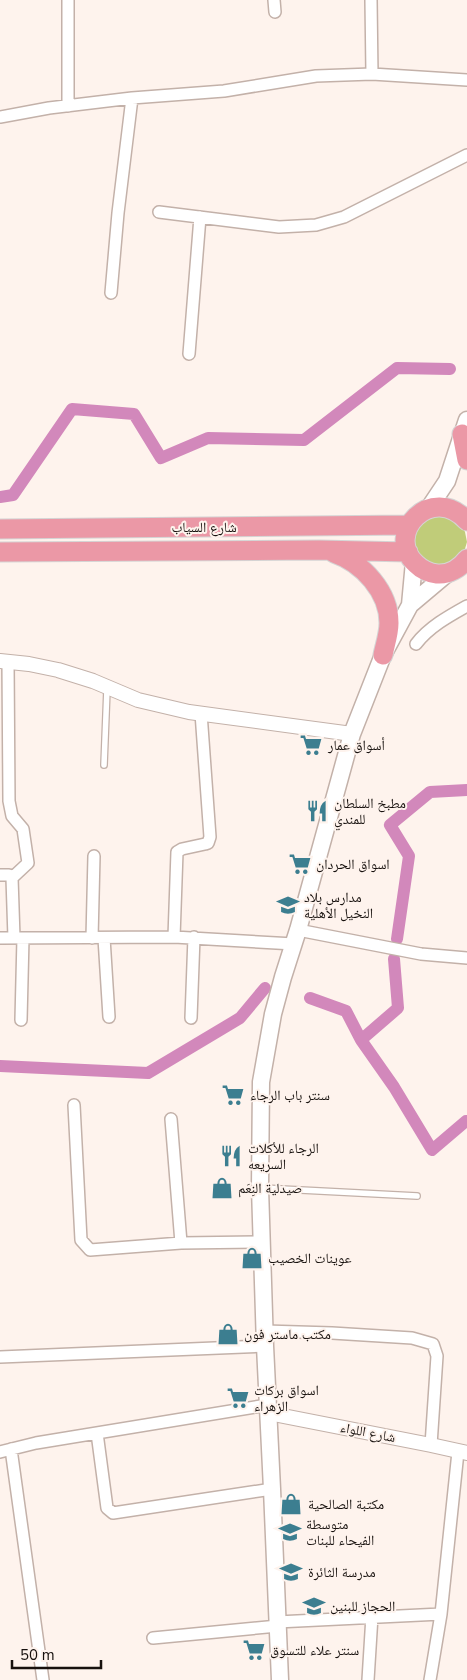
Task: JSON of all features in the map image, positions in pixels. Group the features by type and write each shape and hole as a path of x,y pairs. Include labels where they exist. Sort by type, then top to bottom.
{"main road":[{"path":"465,427 467,460"},
{"path":"429,508 447,481 465,427"},
{"path":"447,481 461,516"},
{"path":"410,604 411,557 406,538 409,525 420,512 437,506 446,507 461,516"},
{"name":"شارع السياب","path":"0,529 409,525"},
{"path":"328,550 339,554 361,569 372,580 386,601 389,624 384,655"},
{"name":"شارع السياب","path":"0,552 328,550 411,557"},
{"path":"411,557 421,568 429,572 438,574 448,573"},
{"path":"280,1680 260,1188 261,1082 273,1014 352,734 384,655 410,604 467,559"}],"street":[{"path":"68,0 68,106"},
{"path":"372,0 372,74"},
{"path":"0,116 132,98 224,91 316,76 372,74 467,80"},
{"path":"112,293 118,213 132,98"},
{"path":"160,212 279,228 325,224 344,217 467,155"},
{"path":"189,354 200,217"},
{"path":"416,644 439,623 467,606"},
{"path":"12,878 28,863 23,830 12,816 8,801 4,662 58,670 93,680 138,700 201,713 352,734"},
{"path":"174,937 177,852 208,843 210,836 201,713"},
{"path":"94,856 98,938 109,1017"},
{"path":"0,875 12,878"},
{"path":"12,878 19,938 21,1020"},
{"path":"191,1018 194,937"},
{"path":"0,938 296,937 421,954 467,958"},
{"path":"74,1106 81,1240 90,1250 181,1243 262,1242"},
{"path":"170,1119 181,1243"},
{"path":"0,1357 332,1333 412,1338 433,1344 437,1356 431,1445"},
{"path":"0,1452 36,1442 268,1409"},
{"name":"شارع اللواء","path":"268,1409 463,1452"},
{"path":"97,1433 107,1508 113,1513 272,1488"},
{"path":"12,1449 43,1680"},
{"path":"430,1680 463,1452"},
{"path":"154,1638 372,1616 441,1614"},
{"path":"368,1680 372,1616"}],"lane":[{"path":"104,765 107,686"},
{"path":"260,1188 417,1196"}],"green space":[{"path":"441,513 460,522 467,542 464,552 449,567 428,565 414,550 415,534 419,525 426,519"}],"waterway":[{"path":"0,497 13,495 72,409 134,414 161,458 208,438 304,440 397,368 450,369"},
{"path":"397,939 409,856 390,825 430,792 467,790"},
{"path":"361,1040 398,1008 394,959"},
{"path":"0,1066 148,1073 240,1018 265,988"},
{"path":"310,998 346,1011 361,1040 394,1087 432,1150 467,1122"}],"place":[{"name":"أسواق عمار","path":"311,745"},
{"name":"مطبخ السلطان للمندي","path":"317,811"},
{"name":"اسواق الحردان","path":"300,864"},
{"name":"مدارس بلاد النخيل الأهلية","path":"288,905"},
{"name":"سنتر باب الرجاء","path":"233,1095"},
{"name":"الرجاء للأكلات السريعه","path":"231,1156"},
{"name":"صيدلية النِعَم","path":"222,1188"},
{"name":"عوينات الخصيب","path":"252,1258"},
{"name":"مكتب ماستر فون","path":"228,1334"},
{"name":"اسواق بركات الزهراء","path":"238,1398"},
{"name":"مكتبة الصالحية","path":"291,1504"},
{"name":"متوسطة الفيحاء للبنات","path":"290,1532"},
{"name":"مدرسة الثائرة","path":"291,1572"},
{"name":"الحجاز للبنين","path":"314,1606"},
{"name":"سنتر علاء للتسوق","path":"254,1650"}]}
